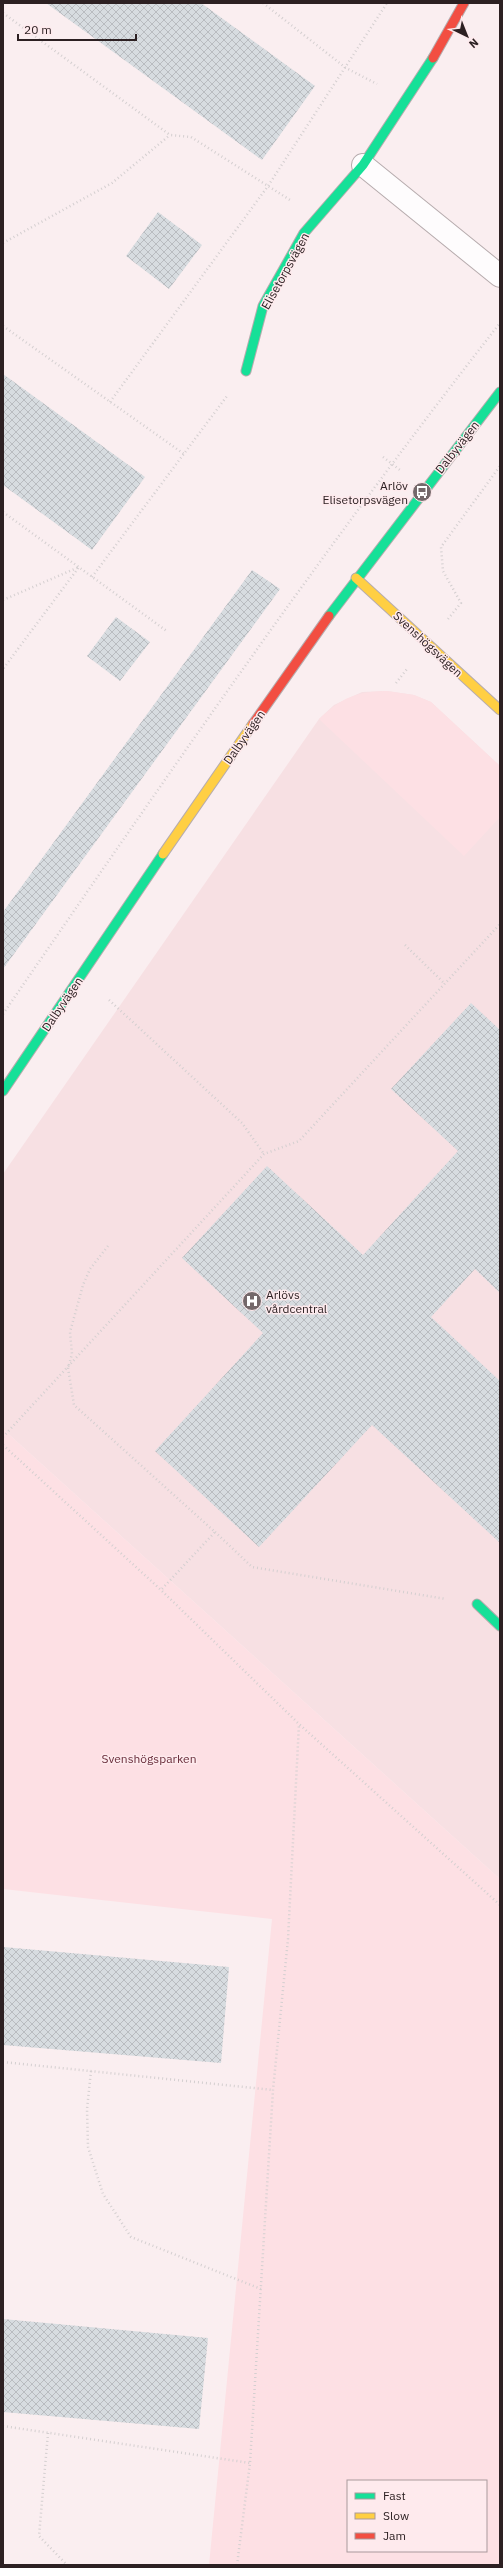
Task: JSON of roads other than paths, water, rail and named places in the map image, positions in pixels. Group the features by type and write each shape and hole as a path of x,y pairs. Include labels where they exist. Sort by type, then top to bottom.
{"street":[{"name":"Elisetorpsvägen","path":"246,371 263,306 304,233 363,165 443,43 464,3"},
{"path":"363,165 500,276"},
{"name":"Dalbyvägen","path":"3,1091 178,831 356,578 500,392"},
{"name":"Svenshögsvägen","path":"356,578 500,710"},
{"path":"477,1604 500,1626"}],"place":[{"name":"Arlöv Elisetorpsvägen","path":"422,492"},
{"name":"Arlövs vårdcentral","path":"252,1301"}],"park label":[{"name":"Svenshögsparken","path":"149,1758"}]}
